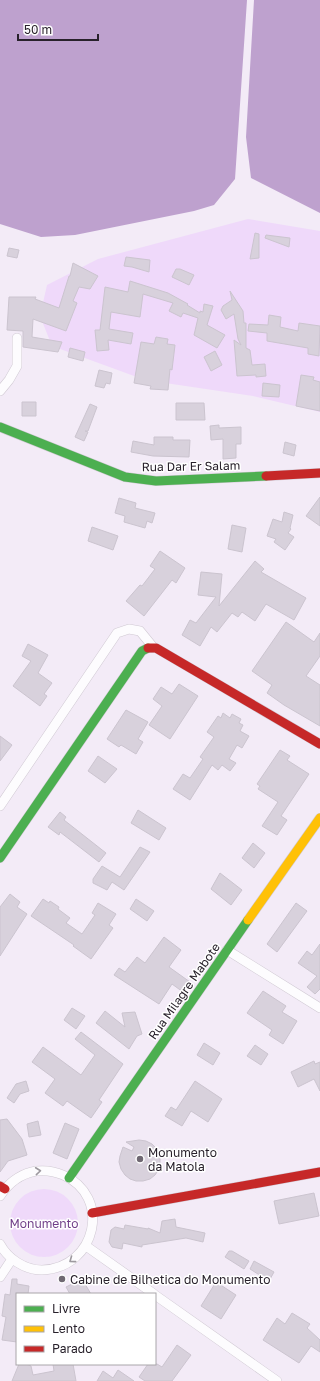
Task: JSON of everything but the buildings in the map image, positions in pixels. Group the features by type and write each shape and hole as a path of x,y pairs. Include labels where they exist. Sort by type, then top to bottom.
{"street":[{"path":"0,391 9,380 17,366 17,338"},
{"name":"Rua Dar Er Salam","path":"0,427 125,477 141,480 320,473"},
{"path":"0,806 117,634 129,629 140,631 152,647"},
{"path":"1,855 142,651 149,647 156,648 320,744"},
{"name":"Rua Milagre Mabote","path":"69,1178 226,950 320,818"},
{"path":"226,950 320,1008"},
{"path":"0,1244 6,1254 24,1266 38,1270 52,1269 65,1265 77,1257 86,1246 92,1230 92,1213 88,1199 80,1187 69,1178 56,1172 42,1170 28,1173 15,1179 2,1190"},
{"path":"92,1213 320,1172"},
{"path":"86,1246 153,1293"},
{"path":"0,1277 12,1259"},
{"path":"156,1295 277,1381"}],"green space":[{"path":"248,219 320,231 320,412 253,396 145,380 52,346 40,316 47,285 98,259"},
{"name":"Monumento","path":"44,1189 57,1192 68,1199 75,1210 78,1223 75,1236 68,1247 57,1254 44,1257 31,1254 20,1247 13,1236 10,1223 13,1210 20,1199 31,1192"}],"shaded area":[{"path":"0,0 247,0 235,179 214,205 194,211 75,235 41,237 0,224"},
{"path":"254,0 320,0 320,213 251,178 246,137"}],"traffic: fast":[{"path":"0,427 125,477 156,481 266,476"},
{"path":"0,858 142,651 148,648"},
{"path":"69,1178 248,920"}],"traffic: slow":[{"path":"248,920 320,818"}],"traffic: jam":[{"path":"266,476 320,473"},
{"path":"148,648 156,648 320,744"},
{"path":"92,1213 320,1172"},
{"path":"0,1186 5,1189"}],"place":[{"name":"Monumento da Matola","path":"140,1159"},
{"name":"Cabine de Bilhetica do Monumento","path":"62,1279"}]}
